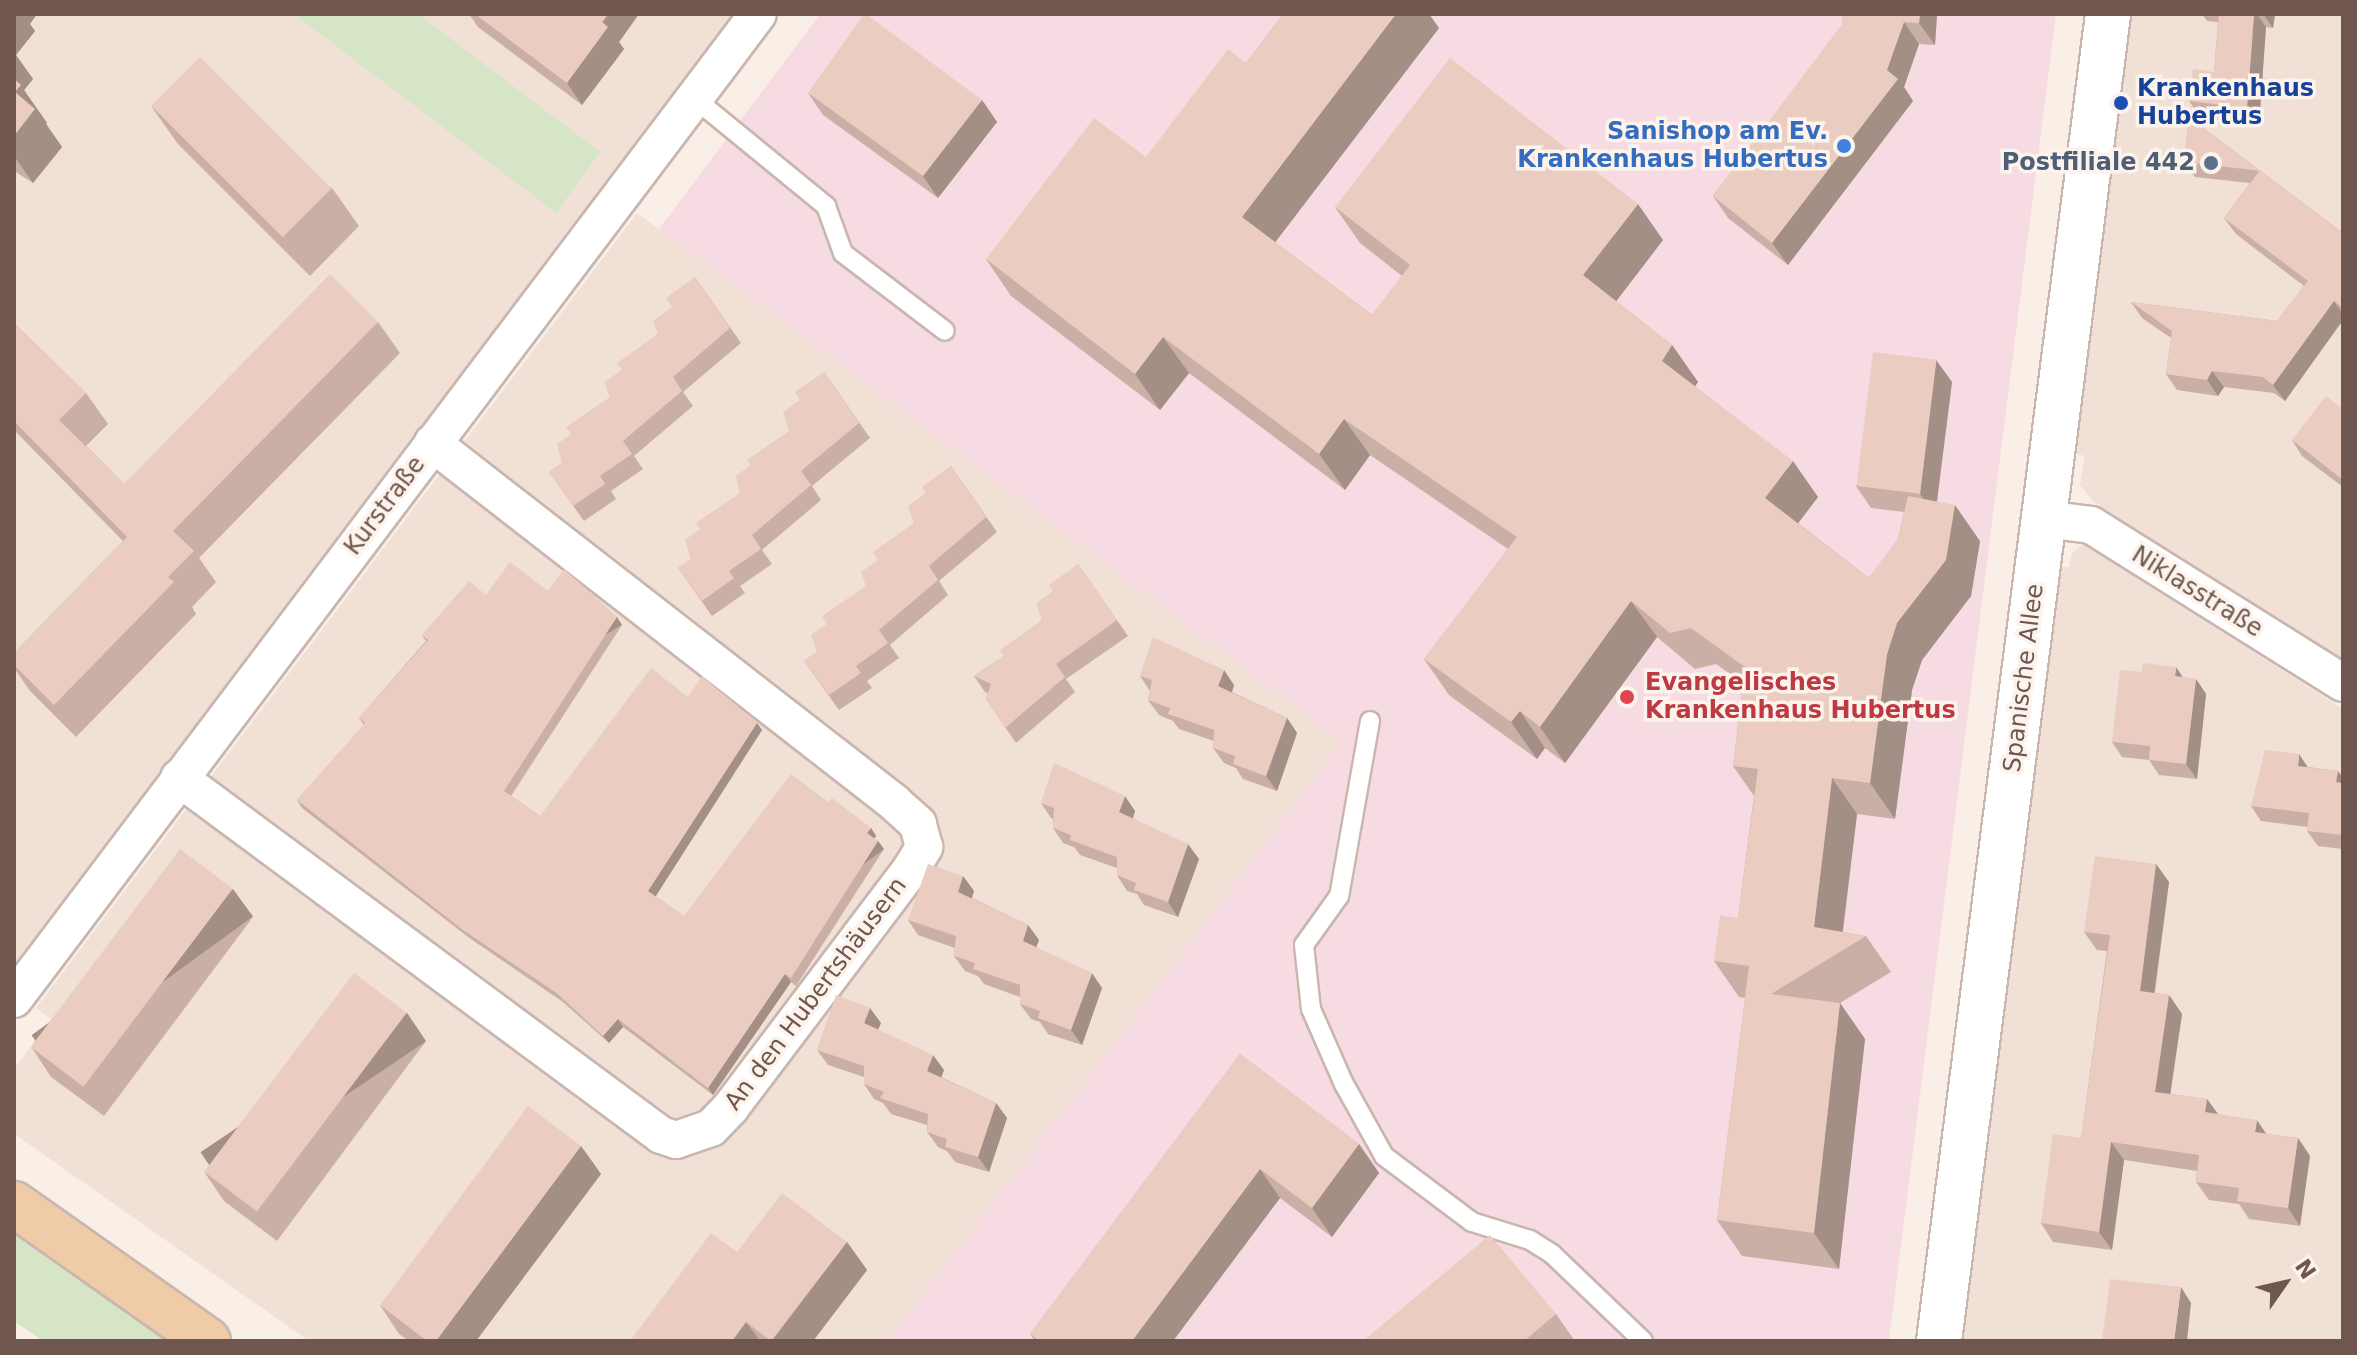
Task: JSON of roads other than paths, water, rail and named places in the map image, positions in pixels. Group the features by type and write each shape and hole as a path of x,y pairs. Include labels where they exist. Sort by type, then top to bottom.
{"main road":[{"name":"Spanische Allee","path":"1939,1341 2108,14"},
{"path":"14,1204 208,1341"}],"street":[{"name":"Kurstraße","path":"14,999 758,14"},
{"name":"An den Hubertshäusern","path":"179,778 661,1135 676,1140 711,1128 731,1107 911,869 924,847 918,824 895,803 432,443"},
{"name":"Niklasstraße","path":"2044,519 2091,525 2343,683"}],"lane":[{"path":"694,98 826,206 843,253 945,331"},
{"path":"1370,721 1339,896 1304,945 1311,1009 1371,1141 1384,1156 1472,1222 1530,1240 1552,1254 1643,1341"}],"place":[{"name":"Krankenhaus Hubertus","path":"2121,103"},
{"name":"Sanishop am Ev. Krankenhaus Hubertus","path":"1844,146"},
{"name":"Postfiliale 442","path":"2211,163"},
{"name":"Evangelisches Krankenhaus Hubertus","path":"1627,697"}]}
